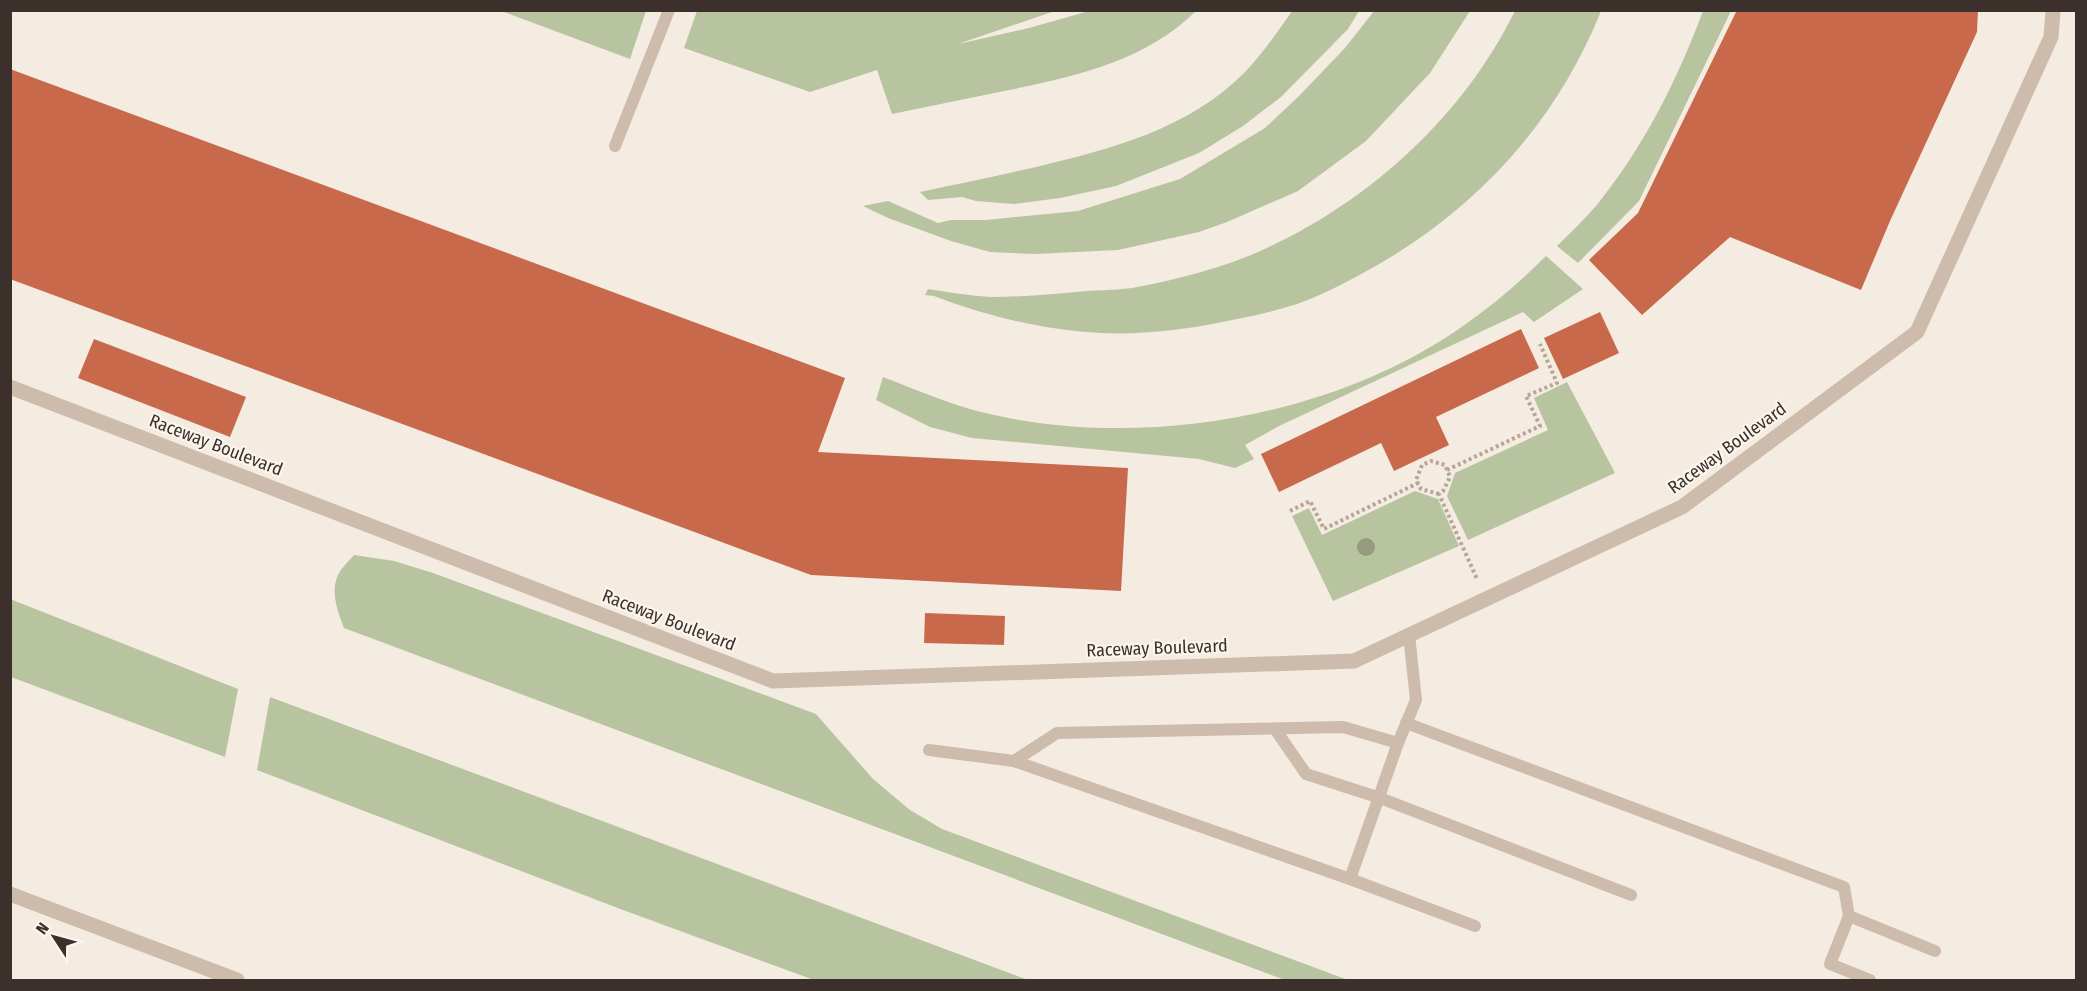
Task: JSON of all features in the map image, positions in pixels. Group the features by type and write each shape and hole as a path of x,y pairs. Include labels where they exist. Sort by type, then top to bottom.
{"street":[{"name":"Raceway Boulevard","path":"10,387 774,681 1354,661 1682,507 1917,332 2051,37 2054,10"},
{"path":"10,894 237,981"}],"lane":[{"path":"615,146 669,10"},
{"path":"1350,879 1398,743 1416,700 1409,635"},
{"path":"1407,723 1844,887 1849,916 1830,964 1870,981"},
{"path":"1014,761 1057,733 1343,727 1398,743"},
{"path":"1275,729 1306,774 1380,798 1631,895"},
{"path":"929,750 1014,761 1350,879 1475,926"},
{"path":"1849,916 1935,951"}],"path":[{"path":"1447,470 1540,426 1526,396 1557,383 1540,344"},
{"path":"1431,461 1445,465 1450,477 1439,494 1421,489 1416,480 1422,465 1431,461"},
{"path":"1290,511 1310,501 1324,529 1418,483"},
{"path":"1439,494 1486,599"}],"green space":[{"path":"1293,10 1359,11 1348,29 1281,97 1243,126 1199,153 1116,186 1060,198 1014,204 976,201 962,197 928,200 920,192 1092,153 1148,134 1174,122 1223,92 1245,72"},
{"path":"501,11 646,11 630,59"},
{"path":"697,11 1055,11 958,44 1029,28 1089,11 1196,11 1155,42 1109,64 1034,85 892,114 877,70 810,92 684,48"},
{"path":"1374,11 1470,11 1430,73 1366,141 1298,191 1227,222 1199,232 1118,250 1035,254 990,252 951,241 888,218 863,206 888,201 938,223 951,220 986,220 1078,211 1180,179 1265,128 1345,48"},
{"path":"1515,11 1601,11 1582,53 1560,92 1534,129 1474,195 1402,250 1330,290 1297,304 1251,316 1192,327 1131,333 1058,329 995,316 925,295 928,289 991,297 1132,288 1196,273 1258,252 1337,209 1408,154 1468,87 1493,50"},
{"path":"1703,11 1731,11 1639,201 1578,263 1557,246 1596,206 1644,137 1682,63"},
{"path":"1546,256 1583,289 1534,322 1523,312 1279,426 1245,445 1254,459 1235,468 1199,459 972,438 930,427 876,400 883,377 980,412 1053,425 1114,428 1176,426 1238,417 1299,403 1358,383 1413,357 1485,310"},
{"path":"1567,382 1615,473 1468,540 1447,496 1455,473 1548,430 1534,398"},
{"path":"1415,491 1438,499 1459,546 1333,601 1292,516 1309,508 1322,535"},
{"path":"354,555 394,561 433,573 816,714 873,779 910,810 942,829 1348,980 1285,980 344,628 336,602 335,588 339,572"},
{"path":"10,599 238,689 225,757 11,677"},
{"path":"270,697 1028,980 814,980 623,910 257,770"}],"building":[{"path":"1737,10 1978,10 1977,32 1890,221 1861,290 1730,237 1642,315 1589,260 1638,213"},
{"path":"10,69 845,378 818,452 1128,468 1121,591 811,575 10,279"},
{"path":"1600,312 1619,353 1563,379 1544,338"},
{"path":"1521,329 1539,368 1436,417 1449,445 1394,471 1381,443 1279,492 1261,454"},
{"path":"94,339 246,397 230,437 78,378"},
{"path":"925,613 1005,616 1004,645 924,643"}]}
